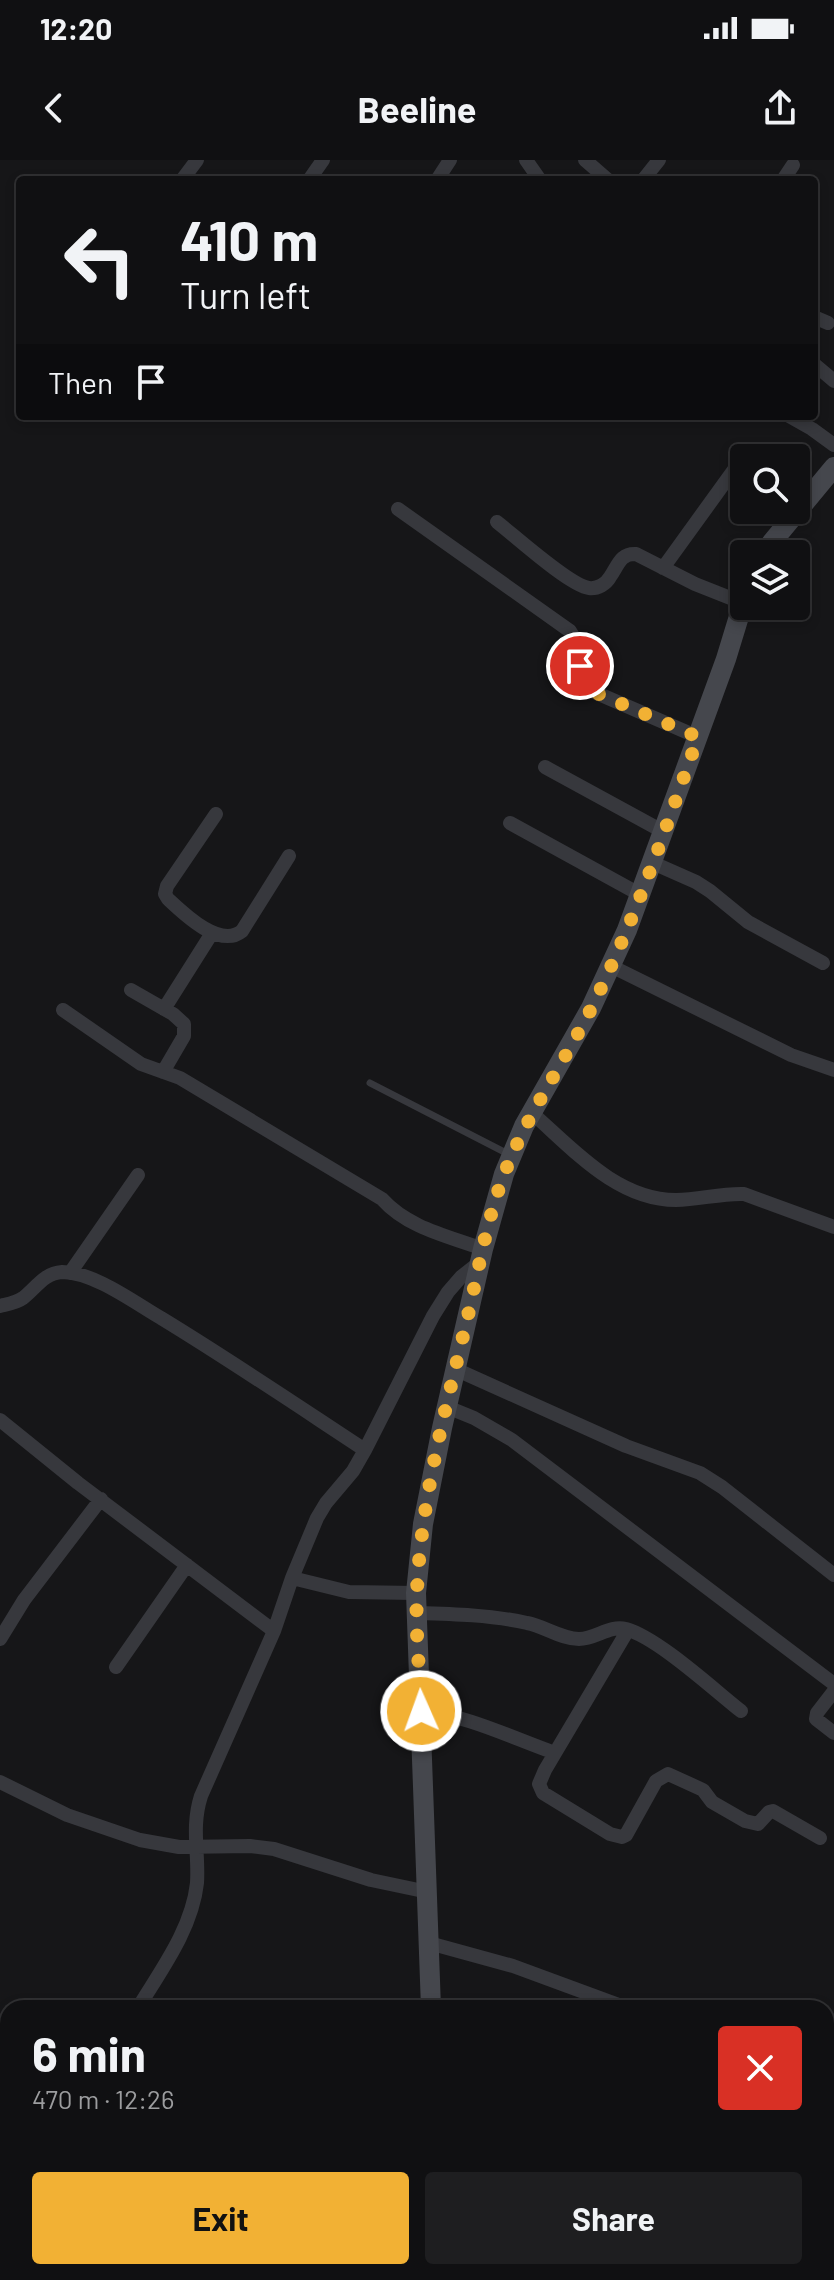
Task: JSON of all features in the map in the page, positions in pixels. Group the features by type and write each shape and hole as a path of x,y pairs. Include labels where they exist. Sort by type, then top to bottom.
{"main road":[{"path":"774,540 834,467"},
{"path":"431,2000 417,1603 423,1524 455,1369 504,1174 532,1113 591,1008 641,895 698,737 731,620"}],"street":[{"path":"585,160 603,176"},
{"path":"646,176 659,160"},
{"path":"786,176 793,165"},
{"path":"818,367 834,381"},
{"path":"796,420 834,445"},
{"path":"663,568 730,475"},
{"path":"398,509 570,631 578,646 582,675 592,691 698,737"},
{"path":"497,522 573,580 589,588 606,582 624,556 630,553 645,557 730,598"},
{"path":"545,767 664,832"},
{"path":"216,814 167,886 165,894 173,904 212,933 230,938 242,931 289,856"},
{"path":"510,823 641,895"},
{"path":"653,863 696,882 748,922 823,963"},
{"path":"164,1009 212,933"},
{"path":"611,966 791,1055 834,1070"},
{"path":"131,990 180,1020 186,1030 163,1072"},
{"path":"63,1010 141,1064 180,1078 382,1199 396,1213 482,1256 448,1292 353,1471 317,1518 274,1631 201,1796 196,1813 197,1881 189,1917 143,2000"},
{"path":"532,1113 605,1175 643,1195 679,1200 744,1194 834,1227"},
{"path":"70,1273 138,1175"},
{"path":"0,1306 12,1304 46,1277 59,1272 96,1282 217,1352 365,1450"},
{"path":"455,1369 626,1446 713,1480 834,1575"},
{"path":"447,1407 474,1418 512,1440 834,1684"},
{"path":"0,1420 274,1631"},
{"path":"0,1639 24,1600 101,1499"},
{"path":"116,1667 187,1565"},
{"path":"292,1578 349,1592 539,1625 570,1638 581,1639 617,1628 628,1630 660,1647 741,1711"},
{"path":"628,1630 541,1778 540,1789 617,1837 626,1835 656,1781 668,1774 698,1787 718,1806 750,1824 758,1824 773,1811 820,1838"},
{"path":"834,1691 817,1713 816,1719 834,1733"},
{"path":"421,1711 460,1719 555,1753"},
{"path":"0,1782 67,1815 163,1846 274,1849 371,1880 428,1892"},
{"path":"429,1943 513,1966 605,2000"}],"lane":[{"path":"370,1083 512,1157"}],"route":[{"path":"421,1711 416,1593 423,1524 455,1369 504,1174 524,1126 591,1008 627,930 698,737 592,691 580,666"}]}
